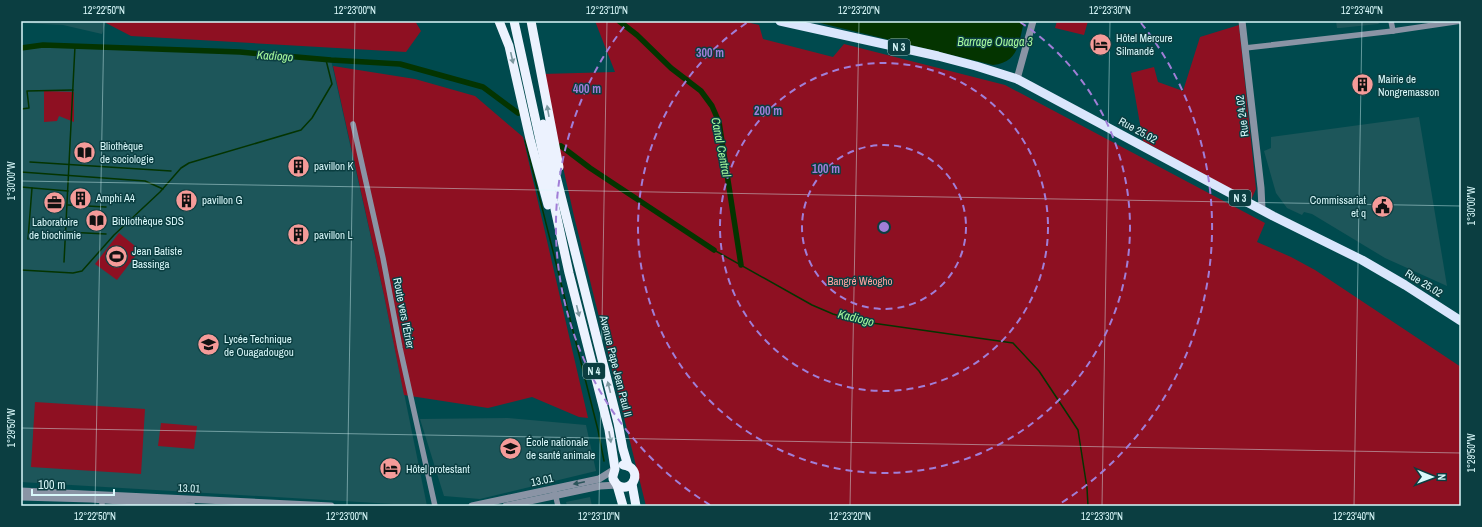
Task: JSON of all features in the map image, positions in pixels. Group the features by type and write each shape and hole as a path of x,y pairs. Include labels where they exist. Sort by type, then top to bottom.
{"highway":[{"path":"499,21 509,46 530,139 550,213 569,273"},
{"name":"N 4","path":"514,21 569,273"},
{"name":"N 4","path":"520,21 549,152 580,273"},
{"path":"531,21 580,273"},
{"name":"Avenue Pape Jean Paul II","path":"569,273 609,430 615,469 613,476 623,506"},
{"name":"Avenue Pape Jean Paul II","path":"580,273 616,415 623,449 628,466 632,468 635,474 632,484 636,506"},
{"path":"615,469 621,465 628,466"},
{"path":"617,485 625,487 632,484"}],"main road":[{"name":"Rue 25.02","path":"780,21 938,56 1017,79 1385,273 1461,321"}],"street":[{"path":"1017,79 1033,21"},
{"name":"Rue 24.02","path":"1242,21 1261,188 1262,209"},
{"path":"1391,21 1393,31"},
{"path":"1245,48 1393,31 1461,21"},
{"name":"Route vers l'Étrier","path":"353,124 383,258 400,348 435,506"},
{"name":"13.01","path":"506,506 599,479 615,469"},
{"name":"13.01","path":"472,506 555,492 617,485"},
{"name":"13.01","path":"21,491 102,500 192,506"},
{"path":"555,492 558,506"},
{"name":"13.01","path":"21,497 331,506"}],"shaded area":[{"path":"21,21 106,21 102,34 63,25 21,23"},
{"path":"1336,21 1382,21 1378,24 1337,28"},
{"path":"43,45 257,53 331,60 384,295 427,506 21,482 21,48"},
{"path":"1419,117 1447,286 1385,258 1312,214 1304,212 1302,215 1287,208 1276,193 1264,151 1271,148 1271,137"},
{"name":"École nationale de santé animale","path":"508,418 586,425 596,471 480,499 444,496 420,419"},
{"path":"590,497 592,506 567,506 566,502"}],"green space":[{"path":"106,21 415,21 421,31 406,52 131,36 106,23"},
{"name":"Bangré Wéogho","path":"595,21 742,21 759,25 763,39 833,57 844,44 1005,85 1265,223 1257,242 1291,257 1315,270 1461,367 1461,506 646,506 574,216 542,74 615,72"},
{"path":"1057,21 1088,21 1084,35 1055,28"},
{"path":"1239,25 1256,189 1251,200 1143,141 1131,73 1154,67 1158,82 1183,91 1200,37"},
{"path":"333,66 415,79 475,96 523,137 588,418 579,417 532,397 488,408 404,395 384,295"},
{"path":"44,91 74,92 74,122 59,116 57,121 44,122"},
{"name":"Jean Batiste Bassinga","path":"119,233 140,250 117,280 95,264"},
{"path":"35,402 145,409 141,474 31,467"},
{"path":"161,423 197,426 194,449 158,446"}],"water":[{"name":"Barrage Ouaga 3","path":"812,21 1024,21 1019,43 1013,55 1002,63 993,65"}],"waterway":[{"name":"Canal Central","path":"619,21 637,35 671,68 701,91 712,106 719,122 741,265"},
{"name":"Kadiogo","path":"21,48 43,45 240,52 400,64 483,87 518,113"},
{"path":"64,262 75,46"},
{"path":"21,270 73,273 82,271 114,235 160,192 181,168 189,163 301,130 312,118 332,84 326,60"},
{"path":"21,109 29,108 27,91 73,90"},
{"path":"525,140 598,430 604,461"},
{"name":"Kadiogo","path":"561,146 590,168 714,250"},
{"path":"30,162 171,171"},
{"path":"21,172 145,181 163,189"},
{"path":"21,187 68,191"},
{"path":"28,239 32,188"},
{"path":"68,205 106,207"},
{"path":"66,232 106,234"},
{"name":"Kadiogo","path":"714,250 812,305 833,314 858,321 1013,343 1039,371 1078,430 1087,488 1088,506"}],"place":[{"name":"Hôtel Mercure Silmandé","path":"1100,44"},
{"name":"Mairie de Nongremasson","path":"1363,85"},
{"name":"Bliothèque de sociologie","path":"84,152"},
{"name":"pavillon K","path":"298,166"},
{"name":"Amphi A4","path":"81,198"},
{"name":"pavillon G","path":"187,200"},
{"name":"Laboratoire de biochimie","path":"55,202"},
{"name":"Commissariat et q","path":"1382,206"},
{"name":"Bibliothèque SDS","path":"96,221"},
{"name":"pavillon L","path":"299,235"},
{"name":"Jean Batiste Bassinga","path":"117,257"},
{"name":"Lycée Technique de Ouagadougou","path":"208,345"},
{"name":"École nationale de santé animale","path":"510,448"},
{"name":"Hôtel protestant","path":"391,469"}]}
